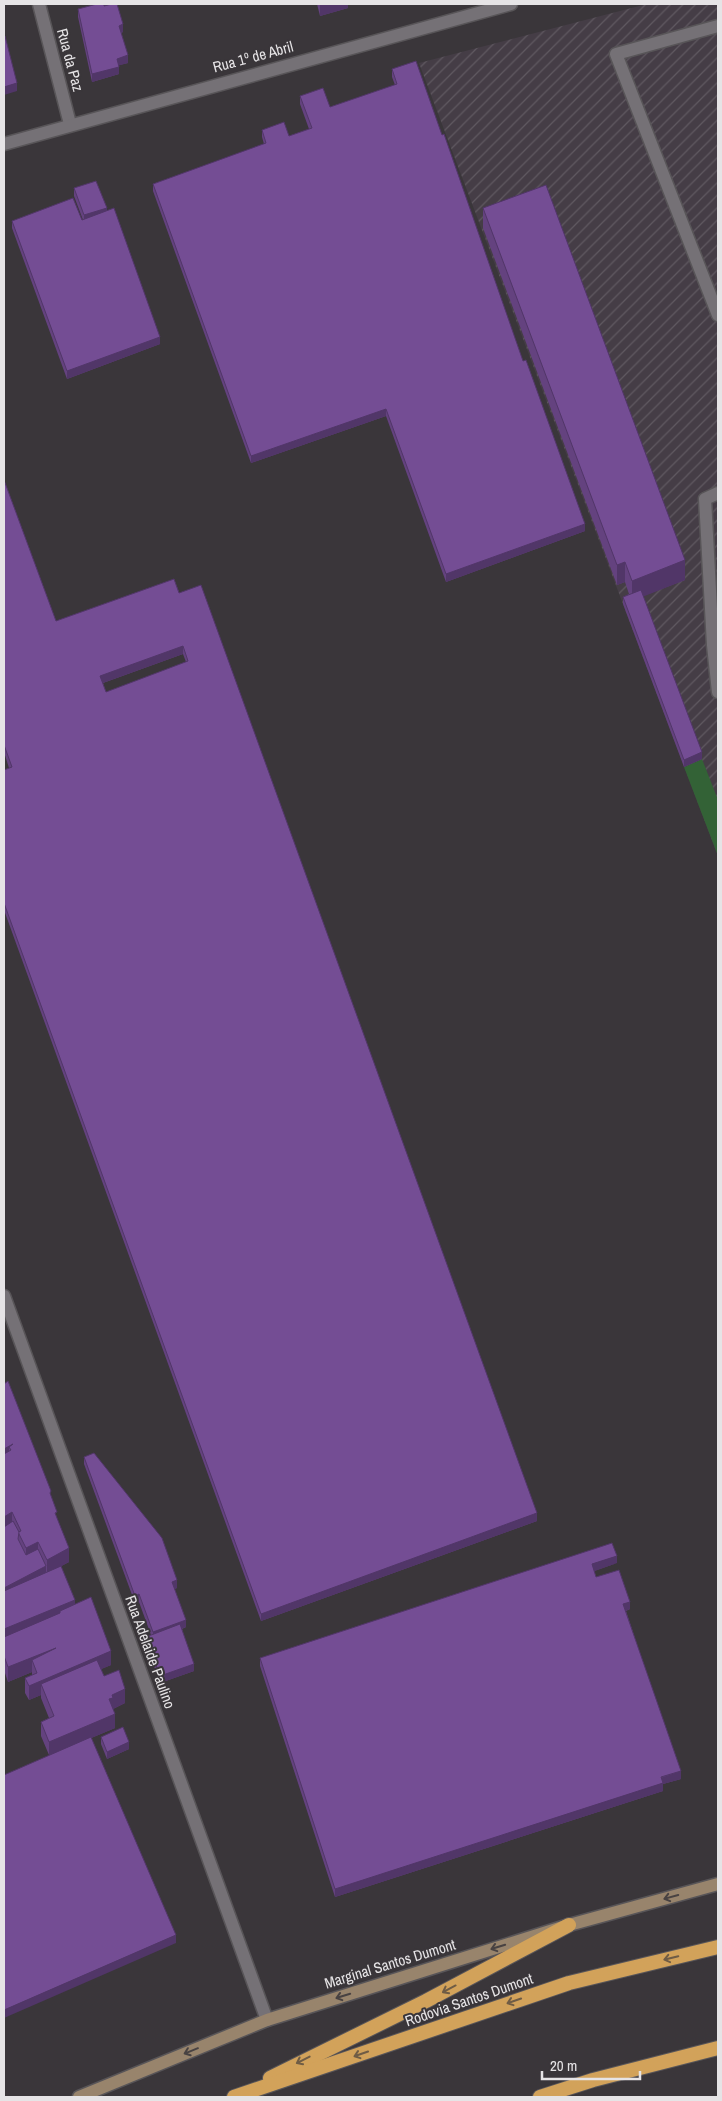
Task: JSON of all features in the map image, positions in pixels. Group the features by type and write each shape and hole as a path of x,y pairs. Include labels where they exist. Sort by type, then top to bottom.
{"highway":[{"path":"235,2097 301,2061 426,2000 569,1925"},
{"name":"Rodovia Santos Dumont","path":"235,2097 569,1983 718,1946"},
{"path":"540,2097 593,2080 718,2048"}],"main road":[{"name":"Marginal Santos Dumont","path":"79,2097 267,2020 569,1925 718,1884"}],"street":[{"name":"Rua da Paz","path":"39,4 70,124"},
{"name":"Rua 1º de Abril","path":"4,144 70,124 511,4"},
{"path":"718,26 616,54 718,315"},
{"path":"718,494 705,499 713,645 718,692"},
{"name":"Rua Adelaide Paulino","path":"4,1296 267,2020"}],"shaded area":[{"path":"647,4 718,4 718,856 419,63"}],"green space":[{"path":"702,759 718,800 718,856 684,767"}],"building":[{"path":"104,4 104,6 117,4 123,24 119,26 128,55 117,59 119,67 92,74 78,9"},
{"path":"4,36 17,83 4,87"},
{"path":"416,61 442,135 444,134 523,361 526,360 585,524 446,574 386,409 251,456 153,184 266,143 262,130 284,122 289,136 312,128 300,96 323,88 330,107 397,84 392,69"},
{"path":"96,181 107,208 84,215 74,188"},
{"path":"546,185 685,560 632,581 625,562 617,565 483,208"},
{"path":"73,198 82,220 114,208 160,337 67,371 12,221"},
{"path":"4,480 56,621 174,579 179,593 201,585 537,1513 261,1614 4,903 4,770 12,767 4,745","holes":["183,646 188,661 106,692 100,676"]},
{"path":"641,590 702,752 684,760 623,597"},
{"path":"8,1381 51,1491 50,1493 57,1512 55,1513 69,1548 47,1560 38,1542 26,1548 18,1532 21,1531 12,1512 4,1517 4,1454 11,1450 9,1447 13,1444 4,1449 4,1384"},
{"path":"94,1453 162,1538 177,1580 172,1582 186,1620 153,1632 139,1594 135,1596 84,1457"},
{"path":"13,1521 19,1532 18,1539 26,1555 38,1549 46,1566 4,1588 4,1527"},
{"path":"612,1543 617,1556 592,1564 596,1577 619,1570 630,1602 623,1604 681,1771 661,1777 663,1783 335,1889 260,1658"},
{"path":"61,1566 75,1600 4,1629 4,1591"},
{"path":"91,1597 111,1651 29,1686 25,1678 37,1673 32,1660 56,1648 8,1667 4,1656 4,1637 60,1613 60,1611"},
{"path":"180,1624 194,1664 160,1676 146,1637"},
{"path":"97,1660 104,1676 119,1670 125,1689 112,1695 113,1698 109,1699 115,1714 49,1742 41,1722 54,1716 41,1684"},
{"path":"123,1727 129,1742 107,1752 101,1737"},
{"path":"91,1737 176,1935 4,2010 4,1775"}]}
